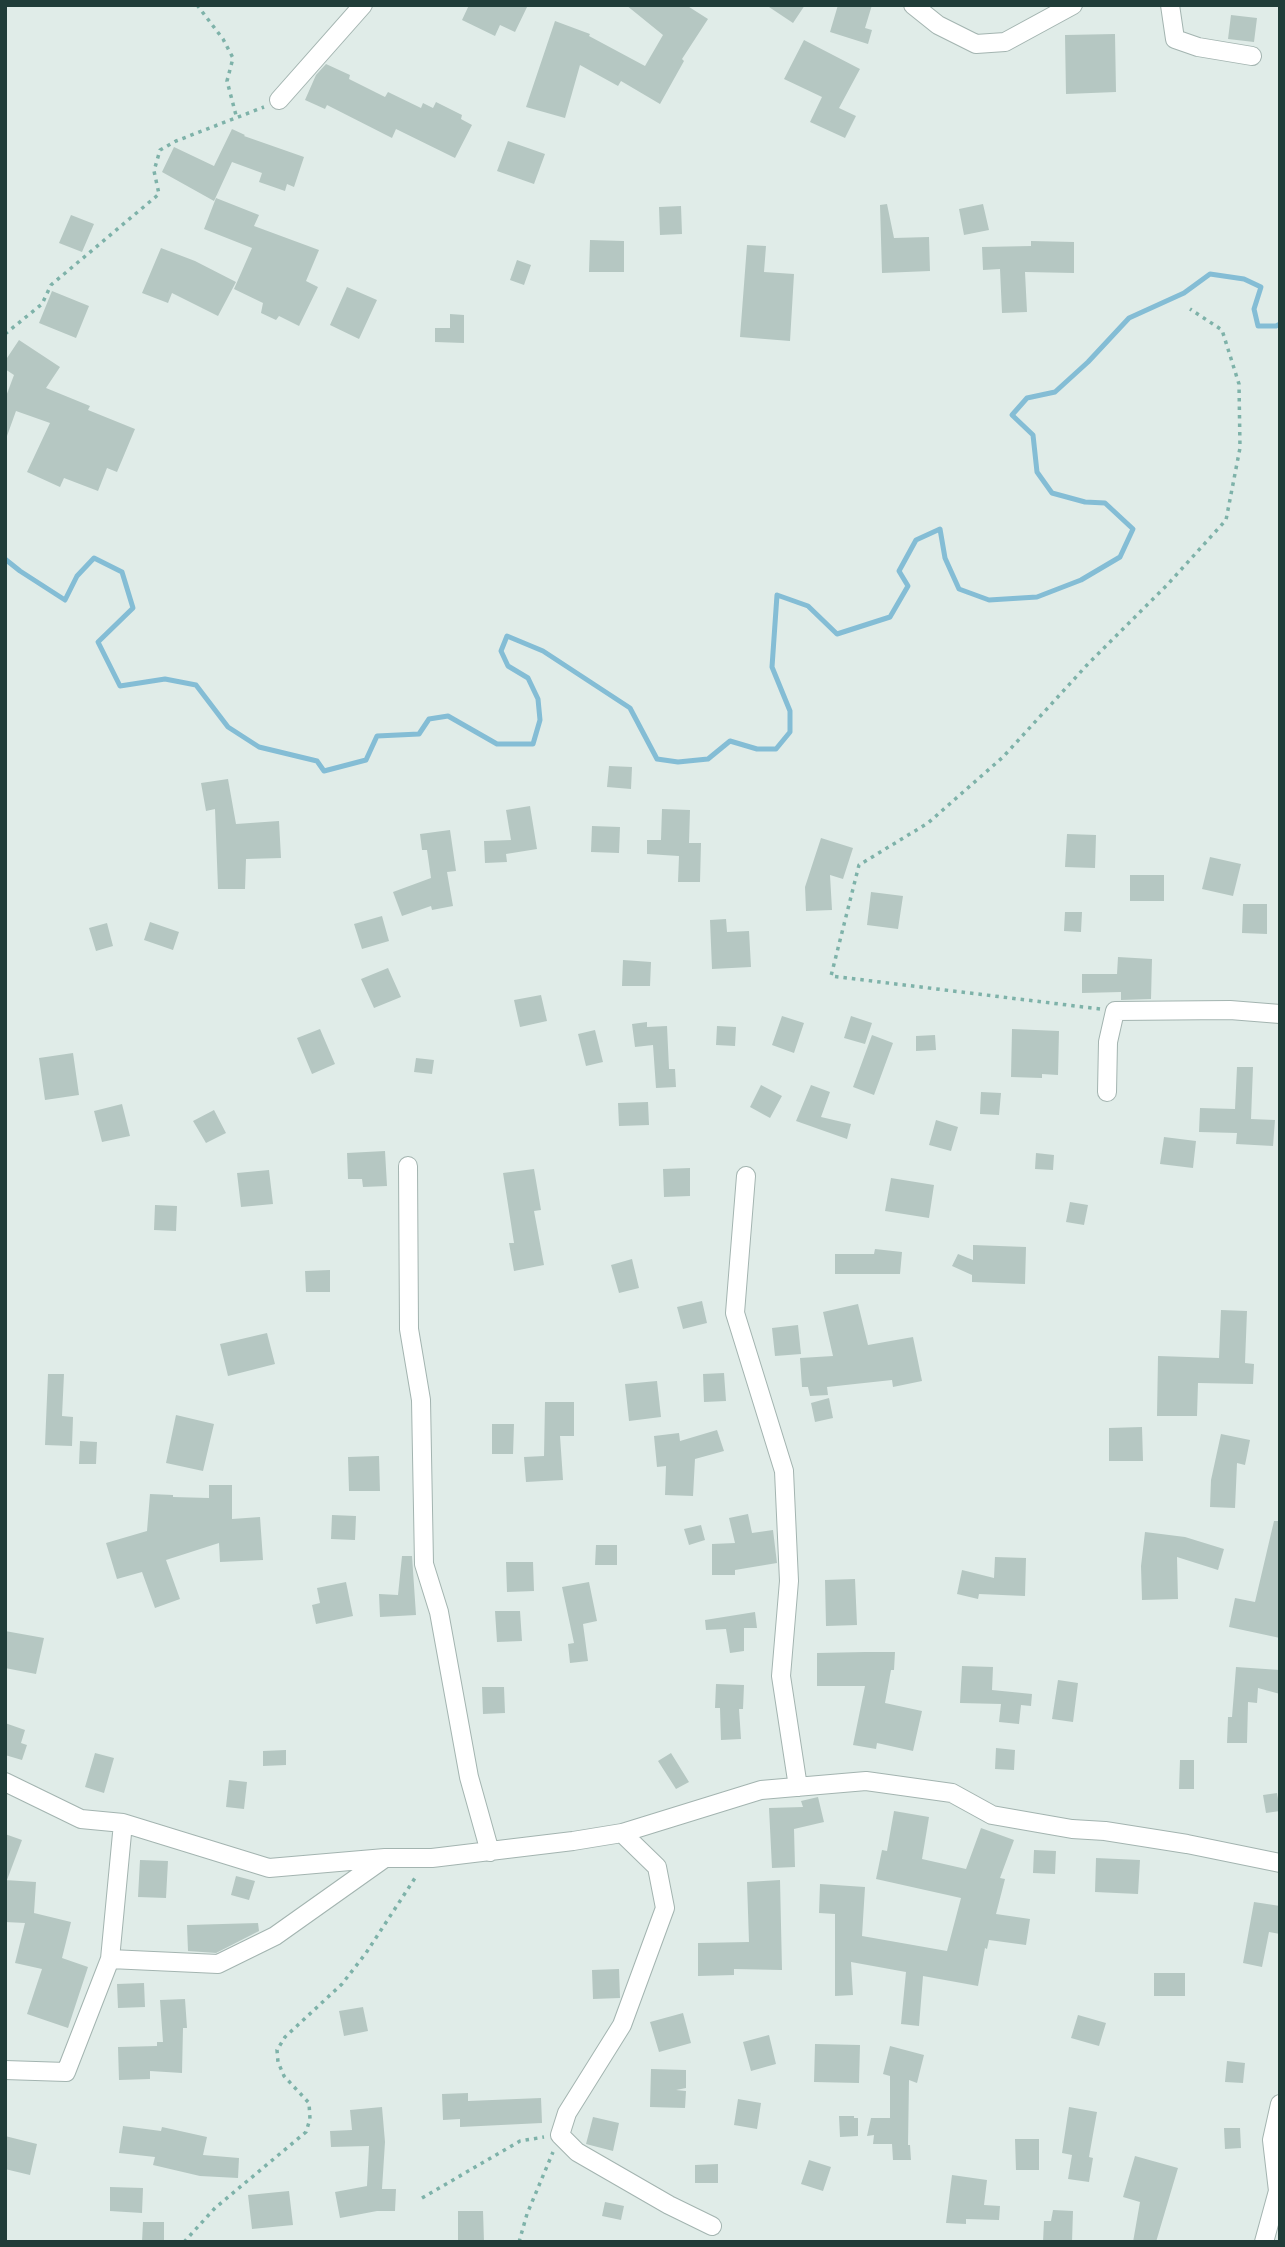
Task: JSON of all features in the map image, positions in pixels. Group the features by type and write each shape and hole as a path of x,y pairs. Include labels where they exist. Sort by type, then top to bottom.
{"street":[{"path":"279,100 363,5"},
{"path":"913,5 938,25 976,44 1006,42 1073,5"},
{"path":"1170,5 1175,39 1198,47 1252,55"},
{"path":"1107,1092 1108,1042 1115,1012 1230,1010 1280,1014"},
{"path":"408,1166 410,1329 421,1400 424,1564 439,1612 469,1777 490,1852"},
{"path":"746,1176 735,1313 784,1471 789,1581 781,1676 798,1787"},
{"path":"5,1782 81,1819 123,1823 269,1868 386,1858 432,1858 622,1833 761,1790 866,1781 953,1793 992,1815 1187,1844 1280,1863"},
{"path":"5,2070 66,2072 110,1959 123,1823"},
{"path":"622,1833 657,1867 665,1908 622,2025 567,2113 560,2135 577,2152 669,2205 712,2226"},
{"path":"110,1959 218,1964 275,1936 386,1858"},
{"path":"1264,2242 1278,2191 1272,2140 1280,2104"}],"path":[{"path":"197,5 223,39 233,58 227,81 237,119"},
{"path":"5,334 42,304 51,285 159,194 154,171 160,150 279,100"},
{"path":"1115,1012 831,976 859,865 928,823 1003,757 1226,520 1240,448 1239,384 1222,330 1190,309"},
{"path":"184,2242 215,2208 306,2133 310,2119 309,2103 284,2076 278,2062 277,2050 285,2037 342,1983 366,1953 403,1894 432,1858"},
{"path":"422,2197 520,2141 560,2135"},
{"path":"519,2242 527,2214 560,2135"}],"building":[{"path":"469,5 528,5 515,32 500,25 495,36 462,20"},
{"path":"626,5 686,5 708,19 682,59 684,61 660,104 621,81 618,86 580,65 565,118 526,107 555,21 590,34 589,36 645,66 663,35"},
{"path":"766,5 805,5 793,23"},
{"path":"838,5 872,5 865,28 872,30 868,44 830,32"},
{"path":"1231,15 1257,18 1254,42 1228,39"},
{"path":"1115,34 1116,92 1066,94 1065,35"},
{"path":"804,40 860,69 839,108 856,116 845,138 810,122 822,97 784,79"},
{"path":"326,64 350,75 349,79 385,97 388,92 421,108 423,103 433,108 436,102 462,115 461,119 472,125 455,158 396,129 392,138 327,105 325,109 305,100 316,75"},
{"path":"232,129 244,136 304,157 294,187 287,184 285,191 259,182 262,173 232,162 214,201 162,172 174,147 214,166"},
{"path":"508,141 545,154 534,184 497,171"},
{"path":"216,198 259,215 254,226 319,250 306,281 318,287 299,326 279,316 276,320 261,313 263,303 234,289 252,248 204,229"},
{"path":"887,204 894,238 929,237 930,271 882,273 880,205"},
{"path":"983,204 989,230 964,235 959,209"},
{"path":"681,206 682,234 660,235 659,207"},
{"path":"71,215 94,224 82,252 59,243"},
{"path":"590,240 624,241 624,272 589,272"},
{"path":"1031,241 1074,242 1074,273 1025,272 1027,312 1002,313 1000,269 983,270 982,247 1031,246"},
{"path":"747,245 766,246 764,272 794,274 790,341 740,337"},
{"path":"161,248 195,261 236,282 218,316 172,293 168,303 142,293"},
{"path":"517,260 531,265 524,285 510,280"},
{"path":"347,287 377,300 359,339 330,325"},
{"path":"52,291 89,306 76,338 39,323"},
{"path":"450,314 464,315 464,343 435,342 435,328 450,328"},
{"path":"19,340 60,367 46,388 90,406 88,410 135,429 117,472 107,468 98,491 64,478 60,487 27,472 50,423 16,411 5,436 5,399 14,375 5,369 5,361"},
{"path":"609,766 632,767 631,789 607,787"},
{"path":"228,779 236,824 279,821 281,858 246,859 245,889 218,889 215,809 206,811 201,783"},
{"path":"530,806 537,849 506,854 507,862 485,863 484,841 511,840 506,810"},
{"path":"662,809 690,810 689,843 701,843 700,882 678,882 679,856 647,854 647,840 661,840"},
{"path":"592,826 620,827 619,853 591,852"},
{"path":"450,830 456,871 447,872 453,906 432,910 431,906 402,916 393,892 431,878 427,850 422,850 420,834"},
{"path":"1067,834 1096,835 1095,868 1065,867"},
{"path":"821,838 853,848 843,879 830,875 832,910 806,911 805,887"},
{"path":"1210,857 1241,864 1233,896 1202,889"},
{"path":"1130,875 1164,875 1164,901 1130,901"},
{"path":"871,892 903,896 898,929 867,925"},
{"path":"1243,904 1267,904 1267,934 1242,933"},
{"path":"1065,912 1082,912 1081,932 1064,931"},
{"path":"382,916 389,941 362,949 354,924"},
{"path":"726,919 727,932 749,931 751,967 712,969 710,920"},
{"path":"150,922 179,932 173,950 144,940"},
{"path":"107,923 113,946 96,951 89,928"},
{"path":"1118,957 1152,959 1151,999 1121,1000 1121,992 1082,993 1082,974 1117,974"},
{"path":"623,960 651,962 650,986 622,986"},
{"path":"388,968 401,997 374,1008 361,979"},
{"path":"541,995 547,1021 520,1027 514,1000"},
{"path":"782,1016 804,1023 794,1053 772,1045"},
{"path":"851,1016 872,1023 865,1044 844,1038"},
{"path":"647,1022 647,1027 667,1026 669,1069 675,1069 676,1087 656,1088 653,1045 635,1047 632,1024"},
{"path":"717,1026 736,1027 735,1046 716,1045"},
{"path":"320,1029 335,1064 312,1074 297,1038"},
{"path":"1012,1029 1059,1031 1058,1075 1042,1074 1042,1078 1011,1077"},
{"path":"595,1030 603,1062 586,1066 578,1034"},
{"path":"872,1035 893,1043 874,1095 853,1087"},
{"path":"935,1035 936,1050 916,1051 916,1036"},
{"path":"73,1053 79,1095 45,1100 39,1058"},
{"path":"416,1058 434,1060 432,1074 414,1072"},
{"path":"1237,1067 1253,1067 1251,1119 1275,1120 1273,1146 1236,1144 1237,1133 1199,1132 1200,1108 1235,1109"},
{"path":"761,1085 782,1096 770,1118 750,1107"},
{"path":"811,1085 830,1092 821,1117 851,1124 847,1139 796,1121"},
{"path":"981,1092 1001,1093 999,1115 980,1114"},
{"path":"648,1102 649,1125 619,1126 618,1103"},
{"path":"122,1104 130,1136 102,1142 94,1111"},
{"path":"214,1110 226,1133 206,1143 193,1121"},
{"path":"936,1120 958,1127 951,1151 929,1145"},
{"path":"1164,1137 1196,1141 1193,1168 1160,1164"},
{"path":"385,1151 387,1186 363,1187 362,1179 348,1179 347,1153"},
{"path":"1036,1153 1054,1155 1053,1170 1035,1169"},
{"path":"690,1168 690,1196 664,1197 663,1169"},
{"path":"534,1169 541,1210 534,1211 544,1265 514,1271 509,1243 514,1243 503,1173"},
{"path":"269,1170 273,1204 241,1207 237,1173"},
{"path":"891,1178 934,1185 929,1218 885,1211"},
{"path":"1070,1202 1088,1205 1084,1225 1066,1222"},
{"path":"155,1205 177,1206 176,1231 154,1230"},
{"path":"973,1245 1026,1247 1025,1284 972,1282 972,1275 952,1266 958,1254 973,1260"},
{"path":"875,1249 902,1252 900,1274 835,1274 835,1254 874,1254"},
{"path":"632,1259 639,1288 619,1293 611,1265"},
{"path":"330,1270 330,1292 306,1292 305,1271"},
{"path":"702,1301 707,1323 683,1329 677,1307"},
{"path":"858,1304 868,1345 913,1337 922,1381 893,1387 892,1380 827,1387 828,1395 810,1396 808,1387 802,1387 800,1358 833,1356 823,1312"},
{"path":"1221,1310 1247,1311 1245,1363 1254,1364 1253,1384 1198,1383 1197,1416 1157,1416 1158,1356 1219,1358"},
{"path":"798,1325 801,1354 775,1356 772,1328"},
{"path":"267,1333 275,1364 228,1376 220,1344"},
{"path":"724,1373 726,1401 704,1402 703,1374"},
{"path":"48,1374 64,1374 62,1416 73,1417 72,1446 45,1445"},
{"path":"657,1381 661,1417 629,1421 625,1384"},
{"path":"829,1398 833,1418 815,1422 811,1403"},
{"path":"545,1402 574,1402 574,1436 560,1436 563,1480 526,1482 524,1457 544,1456"},
{"path":"176,1415 214,1424 203,1471 166,1463"},
{"path":"492,1424 514,1424 513,1454 492,1454"},
{"path":"1142,1427 1143,1461 1109,1461 1109,1428"},
{"path":"717,1430 724,1451 695,1459 693,1496 665,1495 666,1466 657,1467 654,1436 679,1433 680,1441"},
{"path":"1221,1434 1250,1440 1245,1465 1237,1463 1235,1508 1210,1507 1211,1480"},
{"path":"80,1441 97,1442 96,1464 79,1464"},
{"path":"379,1456 380,1491 349,1491 348,1457"},
{"path":"209,1485 232,1485 232,1519 260,1517 263,1560 220,1562 219,1543 166,1560 180,1599 155,1608 142,1572 117,1579 106,1543 147,1531 150,1494 209,1498"},
{"path":"748,1514 752,1533 773,1530 777,1563 735,1570 735,1575 712,1575 712,1544 735,1543 729,1518"},
{"path":"332,1515 356,1516 355,1540 331,1539"},
{"path":"1274,1521 1280,1521 1280,1638 1229,1627 1235,1598 1255,1602"},
{"path":"701,1525 705,1540 689,1545 684,1529"},
{"path":"1145,1532 1185,1537 1224,1549 1218,1570 1177,1557 1178,1599 1142,1600 1141,1566"},
{"path":"596,1545 617,1545 617,1565 595,1565"},
{"path":"402,1556 412,1556 416,1615 380,1617 379,1594 398,1595"},
{"path":"995,1557 1026,1558 1025,1596 979,1594 978,1599 957,1594 962,1570 994,1578"},
{"path":"506,1562 533,1562 534,1591 507,1592"},
{"path":"855,1579 857,1625 826,1626 825,1580"},
{"path":"346,1582 353,1616 316,1624 312,1605 320,1603 317,1588"},
{"path":"589,1582 597,1621 583,1624 588,1661 570,1663 568,1644 574,1643 562,1587"},
{"path":"495,1611 520,1611 522,1641 497,1642"},
{"path":"755,1612 757,1628 744,1628 744,1651 730,1653 726,1629 706,1630 705,1620"},
{"path":"5,1631 44,1638 36,1674 5,1668"},
{"path":"895,1652 894,1670 891,1670 885,1703 922,1711 913,1751 877,1743 876,1749 853,1745 865,1686 817,1686 817,1653"},
{"path":"962,1666 993,1667 992,1690 1032,1694 1031,1706 1021,1705 1019,1724 999,1722 1001,1704 960,1703"},
{"path":"1236,1667 1280,1670 1280,1694 1258,1688 1257,1703 1248,1702 1247,1743 1227,1743"},
{"path":"1058,1680 1078,1683 1073,1722 1052,1719"},
{"path":"716,1684 744,1685 743,1709 739,1709 741,1739 721,1740 720,1708 715,1708"},
{"path":"482,1687 504,1687 505,1713 483,1714"},
{"path":"5,1723 25,1730 21,1743 27,1745 22,1760 5,1755"},
{"path":"996,1748 1015,1750 1014,1770 995,1769"},
{"path":"286,1750 286,1765 263,1766 263,1751"},
{"path":"95,1753 114,1758 104,1793 85,1787"},
{"path":"671,1753 689,1782 676,1789 658,1761"},
{"path":"1180,1760 1194,1760 1194,1789 1179,1789"},
{"path":"229,1780 247,1782 244,1809 226,1807"},
{"path":"1277,1793 1280,1811 1266,1813 1263,1795"},
{"path":"818,1797 824,1822 794,1829 795,1867 772,1868 769,1808 803,1807 801,1801"},
{"path":"894,1811 929,1817 922,1859 966,1869 981,1828 1014,1840 1000,1878 1005,1879 996,1914 1030,1919 1026,1945 989,1940 978,1986 923,1976 919,2026 901,2024 906,1972 851,1962 853,1995 835,1996 835,1914 819,1913 820,1884 865,1887 862,1936 947,1951 961,1898 876,1879 882,1850 887,1851"},
{"path":"5,1834 22,1840 7,1880 5,1879"},
{"path":"1034,1850 1056,1851 1055,1874 1033,1873"},
{"path":"1096,1858 1140,1860 1138,1894 1095,1892"},
{"path":"140,1860 168,1861 166,1898 138,1897"},
{"path":"236,1876 255,1881 249,1900 231,1895"},
{"path":"5,1880 36,1882 34,1913 71,1922 62,1958 88,1967 68,2028 27,2014 42,1969 15,1963 25,1923 5,1922"},
{"path":"780,1880 782,1970 734,1969 734,1975 698,1976 698,1943 749,1942 747,1882"},
{"path":"1254,1902 1280,1906 1280,1934 1269,1932 1262,1967 1243,1963"},
{"path":"258,1923 259,1931 216,1953 188,1951 187,1925"},
{"path":"619,1969 620,1998 593,1999 592,1970"},
{"path":"1154,1973 1185,1973 1185,1996 1154,1996"},
{"path":"144,1983 145,2007 118,2008 117,1984"},
{"path":"185,1999 187,2028 183,2028 182,2073 150,2071 150,2079 119,2080 118,2047 157,2046 157,2042 163,2042 160,2000"},
{"path":"363,2007 368,2031 344,2036 339,2011"},
{"path":"683,2013 691,2043 659,2052 650,2022"},
{"path":"1078,2015 1106,2023 1099,2046 1071,2038"},
{"path":"769,2035 776,2064 751,2071 743,2042"},
{"path":"815,2044 860,2045 859,2083 814,2082"},
{"path":"890,2046 924,2055 917,2083 909,2080 908,2145 911,2160 893,2160 892,2144 873,2144 874,2135 867,2136 871,2118 890,2118 890,2076 883,2074"},
{"path":"1227,2061 1245,2063 1243,2083 1225,2082"},
{"path":"651,2069 686,2070 686,2088 676,2090 686,2091 685,2108 650,2107"},
{"path":"468,2093 468,2101 541,2098 542,2123 460,2127 460,2119 443,2120 442,2094"},
{"path":"738,2099 761,2103 757,2129 734,2125"},
{"path":"382,2107 385,2142 382,2189 396,2189 395,2211 377,2211 340,2218 335,2192 367,2186 369,2146 331,2147 330,2131 352,2130 350,2110"},
{"path":"1069,2107 1097,2112 1089,2157 1093,2158 1089,2182 1068,2179 1072,2155 1062,2153"},
{"path":"839,2116 858,2118 858,2136 840,2137"},
{"path":"593,2117 619,2123 613,2151 586,2144"},
{"path":"123,2126 161,2131 162,2127 207,2137 203,2155 239,2158 238,2178 200,2176 153,2165 155,2157 119,2153"},
{"path":"1224,2128 1240,2128 1241,2148 1225,2149"},
{"path":"5,2136 37,2144 30,2175 5,2169"},
{"path":"1015,2139 1039,2139 1039,2170 1016,2170"},
{"path":"1135,2156 1178,2168 1156,2242 1133,2242 1140,2202 1123,2197"},
{"path":"809,2160 831,2167 823,2191 801,2184"},
{"path":"718,2164 718,2183 695,2183 695,2165"},
{"path":"952,2175 987,2180 984,2205 1000,2206 999,2220 966,2219 966,2224 946,2223"},
{"path":"110,2187 143,2188 142,2213 110,2211"},
{"path":"289,2191 293,2225 252,2229 248,2195"},
{"path":"605,2202 624,2206 621,2220 602,2216"},
{"path":"1053,2210 1073,2211 1072,2242 1043,2242 1044,2221 1051,2221"},
{"path":"458,2211 483,2211 484,2242 458,2242"},
{"path":"143,2222 164,2222 164,2242 142,2242"}],"waterway":[{"path":"5,559 65,600 77,576 94,558 122,572 133,608 98,642 120,686 165,679 196,685 228,727 259,747 317,761 324,771 366,760 377,736 419,734 429,719 448,716 497,744 533,744 540,720 538,699 528,678 508,666 501,651 507,636 543,651 630,708 657,759 678,762 708,759 730,741 757,749 776,749 790,732 790,711 772,667 777,595 808,606 837,634 890,617 908,586 899,571 916,540 940,529 945,558 959,589 989,600 1037,597 1081,580 1120,557 1133,529 1105,503 1085,502 1052,493 1037,472 1033,435 1012,415 1027,398 1055,392 1088,362 1129,318 1184,293 1210,274 1244,279 1261,287 1254,309 1258,326 1280,324"}]}
